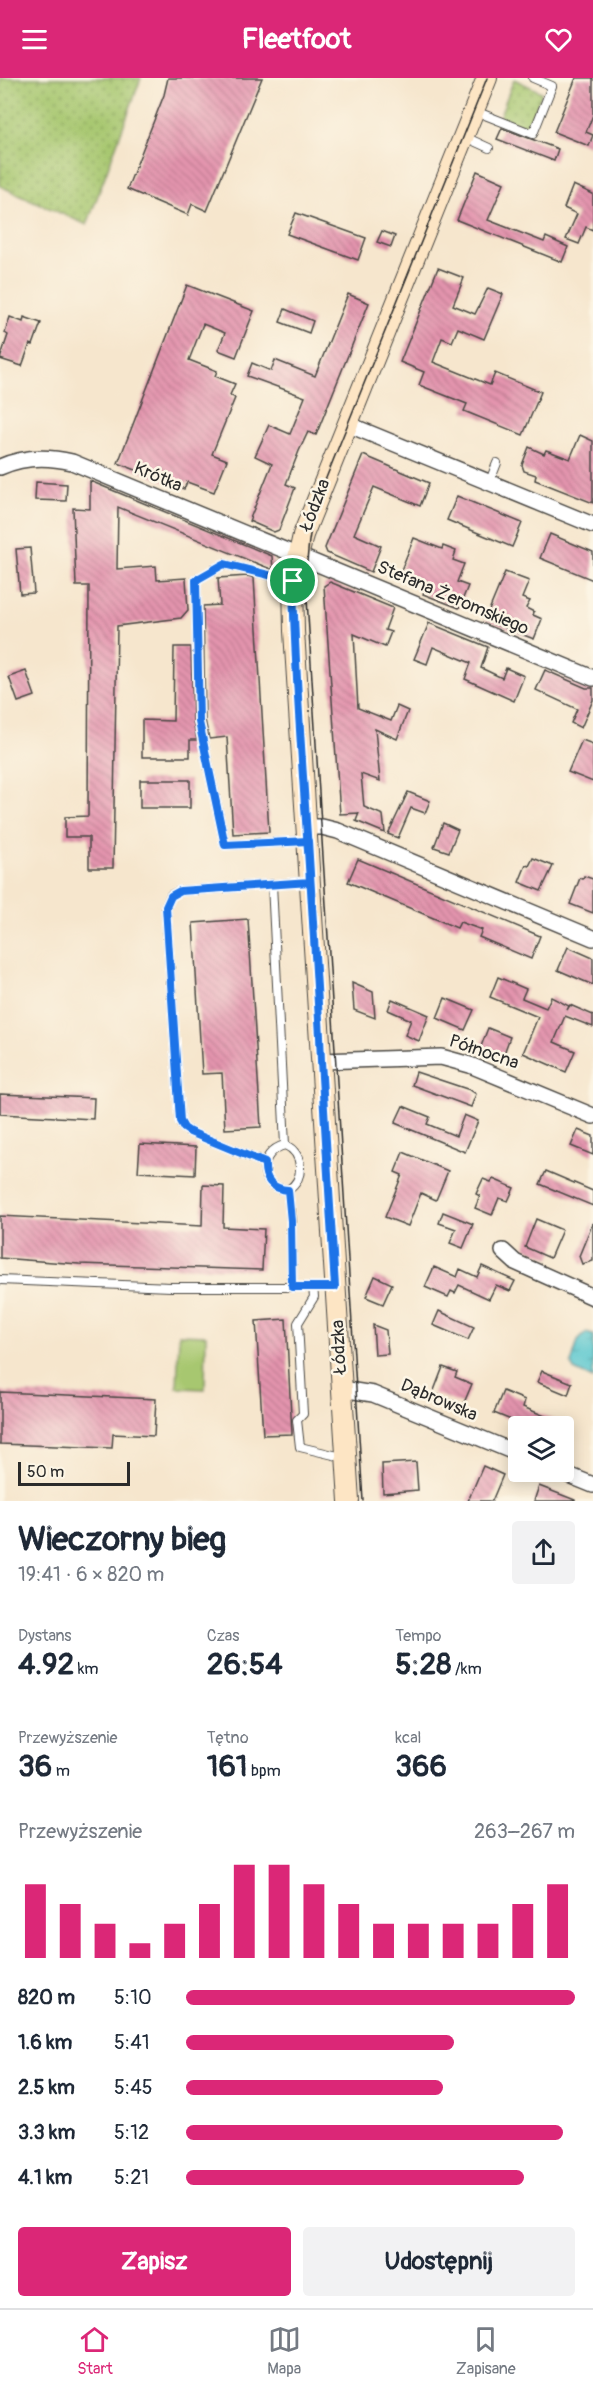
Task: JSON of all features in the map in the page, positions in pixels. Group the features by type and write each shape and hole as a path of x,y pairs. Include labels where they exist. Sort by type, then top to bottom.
{"main road":[{"name":"Łódzka","path":"349,1501 294,631 293,581 303,535 487,78"}],"street":[{"path":"347,424 593,525"},
{"name":"Krótka","path":"0,466 15,461 48,457 72,462 298,556"},
{"name":"Stefana Żeromskiego","path":"298,556 593,678"},
{"path":"307,834 322,827 338,831 593,938"},
{"name":"Północna","path":"321,1061 441,1056 470,1065 593,1116"},
{"path":"503,1251 515,1262 593,1296"},
{"name":"Dąbrowska","path":"342,1389 374,1394 508,1449"},
{"path":"574,1477 593,1485"}],"lane":[{"path":"474,110 534,134 552,86 533,78"},
{"path":"464,136 489,148"},
{"path":"490,481 497,463"},
{"path":"293,581 224,564 196,580 199,722 225,845 307,834"},
{"path":"265,1163 190,1132 180,1121 166,907 171,896 180,891 310,882"},
{"path":"272,884 285,1145 297,1155 300,1168 296,1185 288,1190 276,1189 270,1183 265,1163 272,1151 285,1145"},
{"path":"288,1190 292,1287"},
{"path":"0,1281 171,1287 335,1287"},
{"path":"314,1287 314,1297 298,1323 303,1414 297,1420 300,1447 346,1458"}],"green space":[{"path":"0,78 141,78 87,225 0,186"},
{"path":"514,79 541,92 527,127 499,118"},
{"path":"179,1334 206,1335 205,1389 177,1388"}],"water":[{"path":"586,1333 593,1335 593,1379 574,1370 571,1364 578,1341"}],"building":[{"path":"168,78 262,78 207,211 192,204 188,215 127,189 164,95"},
{"path":"576,78 593,78 593,115 586,132 593,135 589,146 554,132"},
{"path":"502,128 558,149 554,161 497,139"},
{"path":"477,171 504,183 488,220 544,242 546,237 568,247 562,262 457,220"},
{"path":"573,185 593,194 593,230 586,227 579,244 566,239 577,214 564,208"},
{"path":"296,213 366,238 358,260 287,234"},
{"path":"382,231 395,236 391,247 377,242"},
{"path":"438,268 464,278 453,305 475,314 488,288 503,294 484,339 458,328 452,342 442,338 433,362 490,385 495,373 541,392 523,435 464,411 467,404 419,385 424,372 400,362"},
{"path":"187,285 254,311 236,357 218,350 225,333 203,324 189,360 217,371 215,376 235,384 230,395 235,398 212,454 227,460 214,492 187,482 184,489 118,463"},
{"path":"348,294 369,303 316,435 308,432 299,451 286,484 295,488 279,530 274,532 249,521 272,464 255,456 269,425 290,434 305,397 247,376 252,363 271,371 275,360 315,376"},
{"path":"285,309 313,321 309,333 280,322"},
{"path":"10,317 23,322 24,317 41,323 22,366 0,359 8,335 5,333"},
{"path":"580,435 593,441 593,503 535,480 536,475 524,471 522,465 529,447 544,454 546,450 570,459"},
{"path":"363,455 429,483 420,506 374,487 354,534 381,546 371,572 327,553 325,548"},
{"path":"90,481 272,556 273,570 118,507 117,569 156,566 157,580 186,578 188,610 181,618 117,626 113,868 89,868 89,837 65,837 65,817 88,816 89,586 76,586 73,508 90,509"},
{"path":"36,482 67,484 66,501 35,500"},
{"path":"457,496 522,523 512,547 447,520"},
{"path":"550,534 593,552 593,580 540,558"},
{"path":"414,538 442,549 443,546 456,551 453,560 464,564 457,582 468,586 459,608 423,594 426,586 399,575"},
{"path":"30,548 34,593 20,594 16,549"},
{"path":"505,572 529,581 522,598 530,601 526,608 534,612 533,615 542,619 534,639 485,620"},
{"path":"248,576 254,578 269,832 233,834 227,737 209,739 205,720 203,606 220,605 218,578"},
{"path":"330,582 393,608 385,630 391,632 385,647 354,634 358,708 391,721 397,706 408,711 397,739 375,729 380,781 361,774 364,807 383,815 385,833 356,821 359,813 340,814 324,586"},
{"path":"429,623 488,647 481,668 502,678 506,668 524,676 514,701 465,679 471,663 433,647 427,664 414,659"},
{"path":"174,647 191,647 193,721 197,740 190,740 190,757 142,757 142,720 173,721"},
{"path":"545,670 586,688 593,688 593,700 581,728 571,723 577,709 536,690"},
{"path":"26,671 35,696 18,702 9,677"},
{"path":"582,740 593,744 593,782 568,772"},
{"path":"140,780 190,780 190,808 140,808"},
{"path":"408,792 430,801 425,813 411,808 398,838 388,834"},
{"path":"443,823 458,830 449,852 434,847"},
{"path":"533,858 553,866 541,891 519,882 526,865 529,866"},
{"path":"358,859 540,936 531,959 479,937 482,930 460,922 457,928 348,882"},
{"path":"584,876 593,879 593,913 570,904 580,878 583,879"},
{"path":"248,919 261,1127 225,1129 222,1073 202,1074 193,923"},
{"path":"568,947 593,958 593,985 558,970"},
{"path":"498,977 526,989 522,998 546,1008 551,997 569,1006 567,1010 570,1005 593,1015 593,1027 565,1016 554,1042 575,1051 566,1072 523,1053 538,1017 490,997"},
{"path":"352,983 373,992 375,1018 354,1010"},
{"path":"445,998 474,1010 465,1030 437,1018"},
{"path":"392,999 429,1015 419,1041 405,1035 411,1020 388,1010"},
{"path":"488,1028 510,1037 502,1059 480,1049"},
{"path":"416,1072 470,1090 476,1094 471,1107 412,1085"},
{"path":"0,1094 94,1098 93,1119 0,1114"},
{"path":"403,1106 430,1117 427,1124 456,1136 464,1115 478,1121 465,1152 395,1123"},
{"path":"578,1130 593,1136 593,1155 571,1146"},
{"path":"140,1144 196,1147 195,1175 138,1172"},
{"path":"403,1152 448,1171 436,1200 421,1193 408,1226 385,1217 402,1175 395,1172"},
{"path":"546,1171 593,1191 593,1206 540,1184"},
{"path":"483,1179 491,1182 493,1179 514,1188 508,1201 499,1198 492,1215 475,1208 480,1196 476,1194"},
{"path":"203,1185 224,1186 223,1227 264,1229 262,1270 79,1264 0,1258 0,1216 202,1226"},
{"path":"443,1212 473,1224 463,1248 450,1243 456,1229 439,1223"},
{"path":"536,1219 562,1230 550,1258 525,1247"},
{"path":"593,1222 593,1261 582,1264 579,1256"},
{"path":"482,1266 515,1281 510,1291 496,1285 489,1299 459,1285 455,1293 451,1291 448,1297 425,1287 434,1267 457,1277 460,1269 477,1277"},
{"path":"375,1276 392,1284 383,1304 366,1297"},
{"path":"439,1311 474,1327 468,1340 433,1325"},
{"path":"286,1319 292,1434 263,1435 256,1321"},
{"path":"373,1325 386,1330 388,1354 375,1355"},
{"path":"443,1367 457,1372 455,1377 472,1384 463,1405 433,1393"},
{"path":"542,1371 572,1383 568,1395 537,1382"},
{"path":"503,1391 525,1400 523,1407 545,1416 508,1416 508,1419 494,1413"},
{"path":"0,1392 156,1399 154,1436 113,1434 112,1448 0,1444"},
{"path":"416,1462 418,1490 383,1493 382,1464"},
{"path":"483,1466 503,1475 492,1501 468,1501"},
{"path":"539,1486 575,1500 575,1501 534,1501"}],"tram line":[{"path":"363,1501 307,599 308,551 316,503 487,78"}],"route":[{"path":"293,581 224,564 196,580 199,722 225,845 308,841 335,1287 292,1287 288,1190 276,1189 270,1183 266,1176 265,1163 190,1132 180,1121 166,907 171,896 180,891 310,882 304,787 294,631 293,581"}]}
